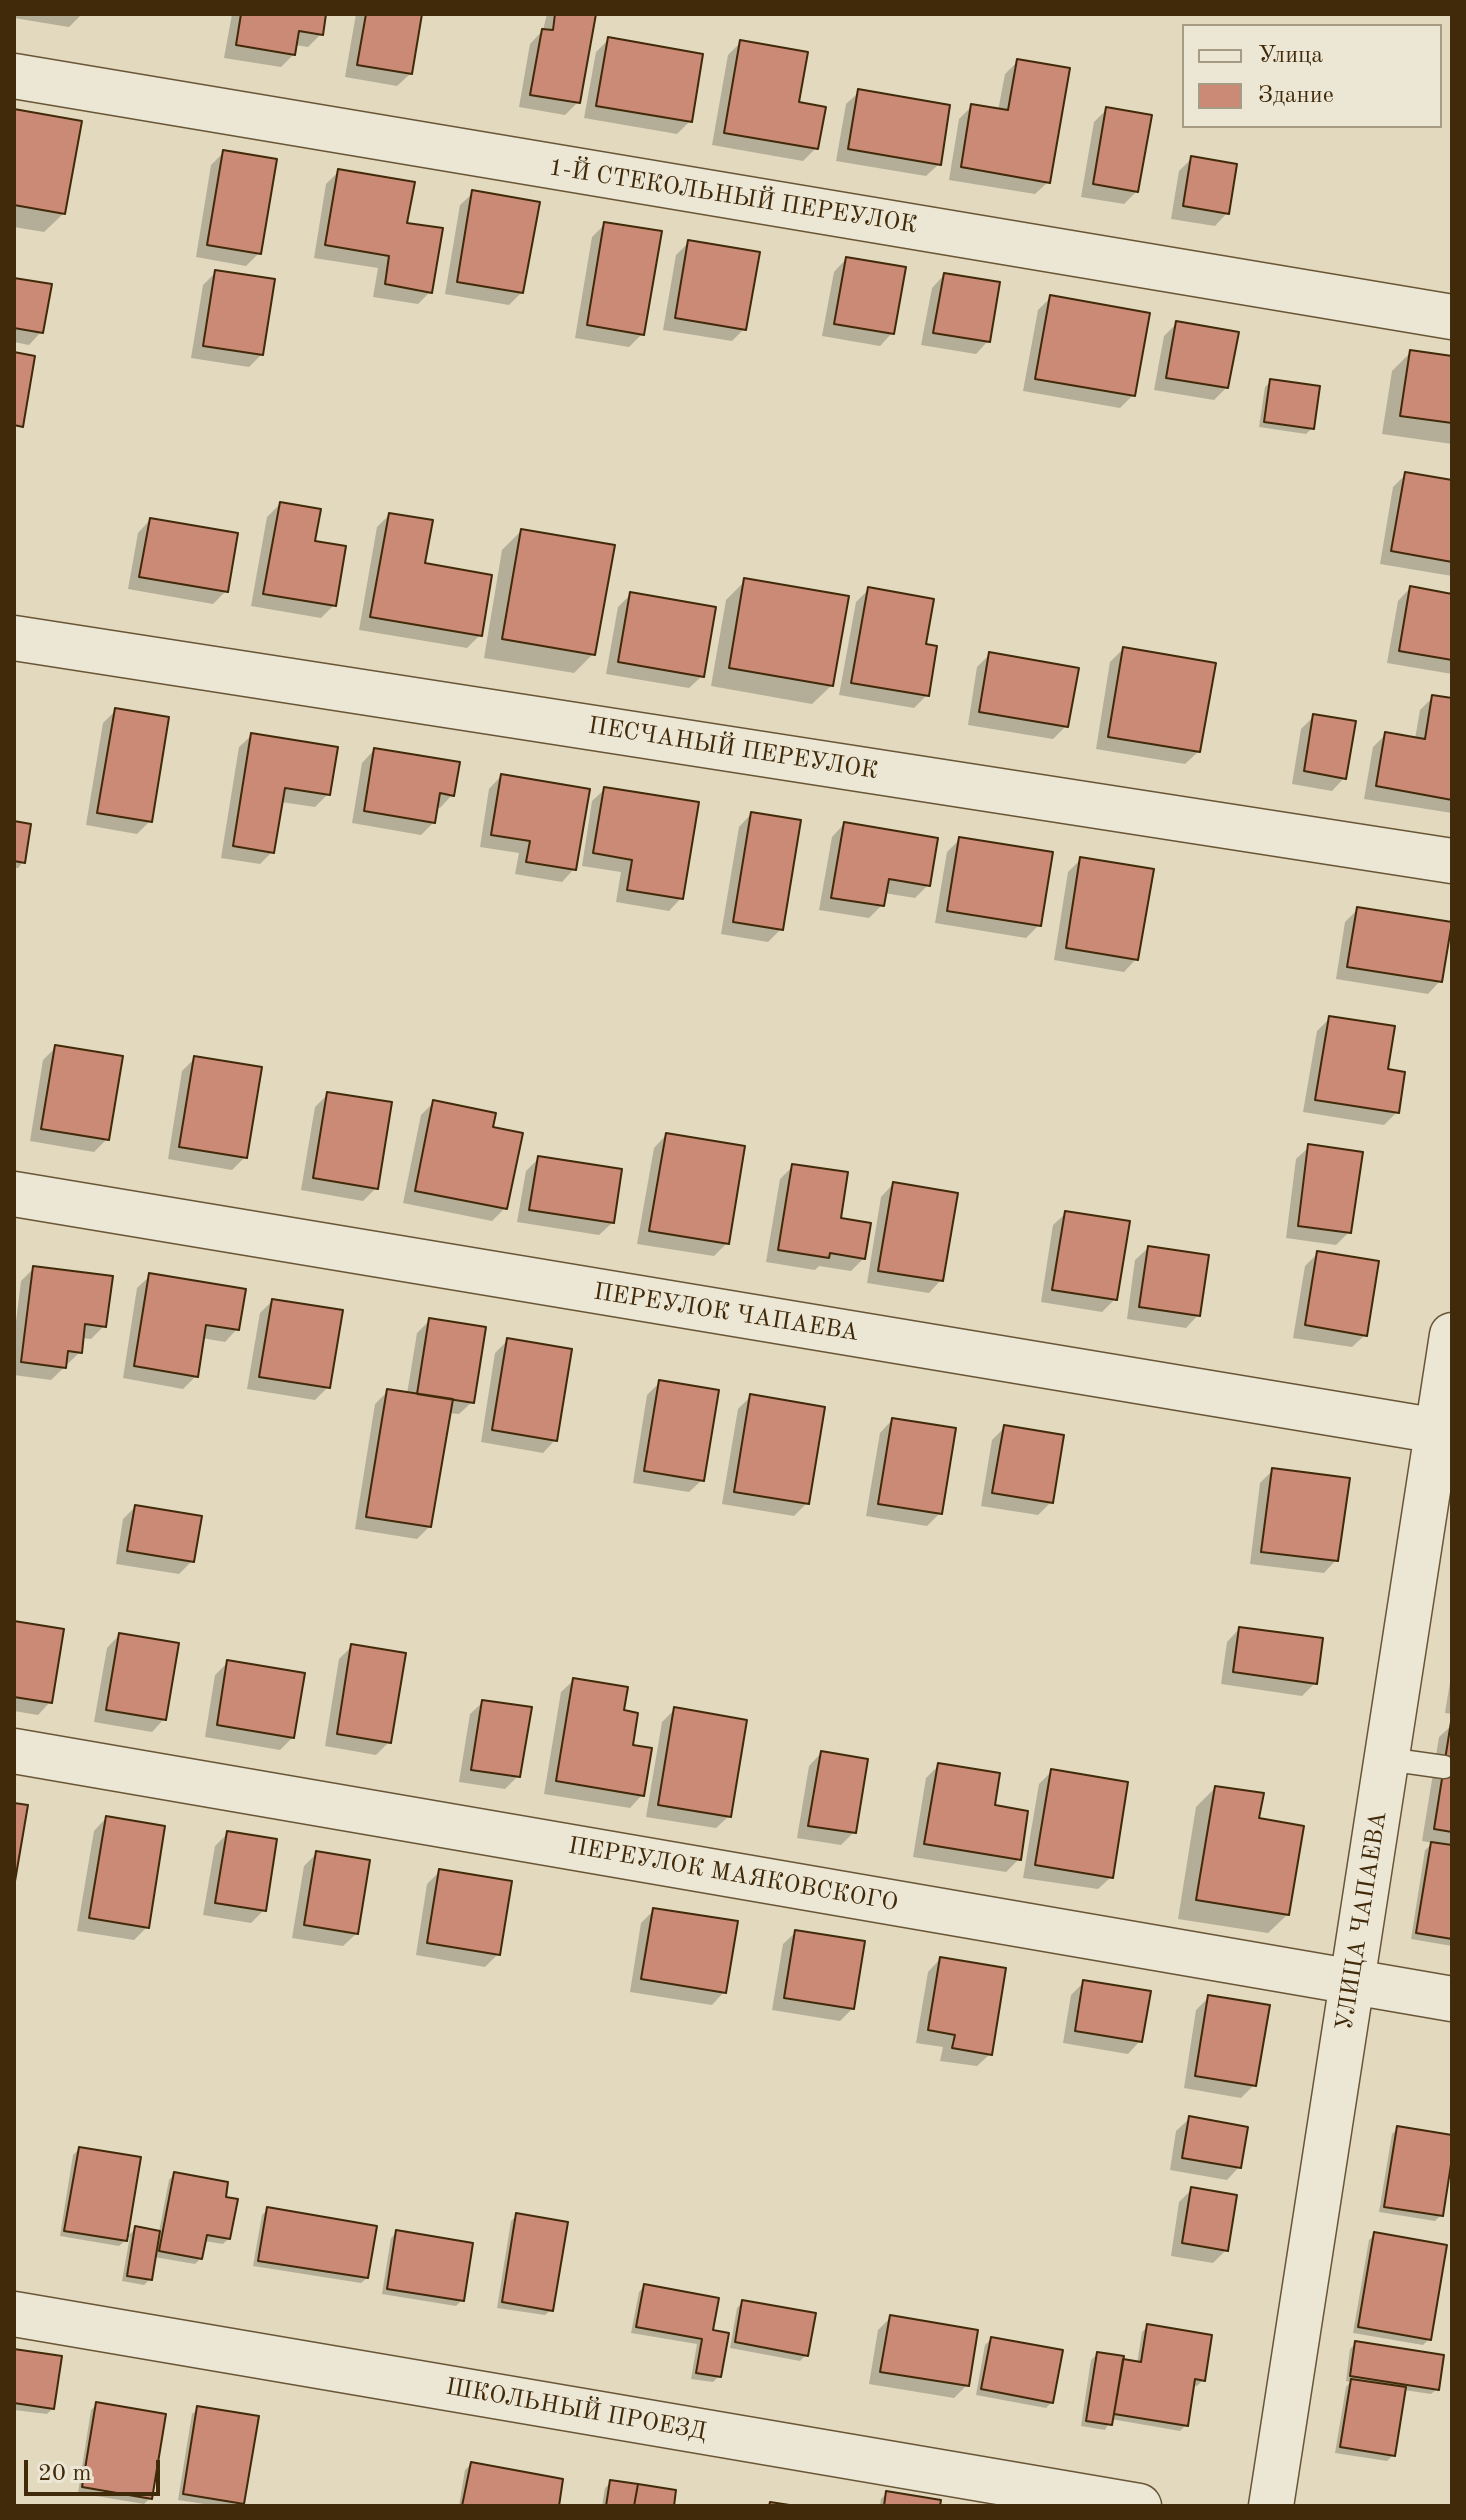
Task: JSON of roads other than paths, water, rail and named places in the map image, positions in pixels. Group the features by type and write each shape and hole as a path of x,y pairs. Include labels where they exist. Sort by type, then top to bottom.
{"street":[{"name":"1-Й СТЕКОЛЬНЫЙ ПЕРЕУЛОК","path":"14,76 1452,317"},
{"name":"ПЕСЧАНЫЙ ПЕРЕУЛОК","path":"14,638 1452,861"},
{"name":"ПЕРЕУЛОК ЧАПАЕВА","path":"14,1194 1438,1431"},
{"name":"УЛИЦА ЧАПАЕВА","path":"1271,2506 1452,1335"},
{"name":"ПЕРЕУЛОК МАЯКОВСКОГО","path":"14,1751 1452,1999"},
{"name":"ШКОЛЬНЫЙ ПРОЕЗД","path":"14,2314 1139,2506"}],"lane":[{"path":"1387,1759 1444,1767"}]}
